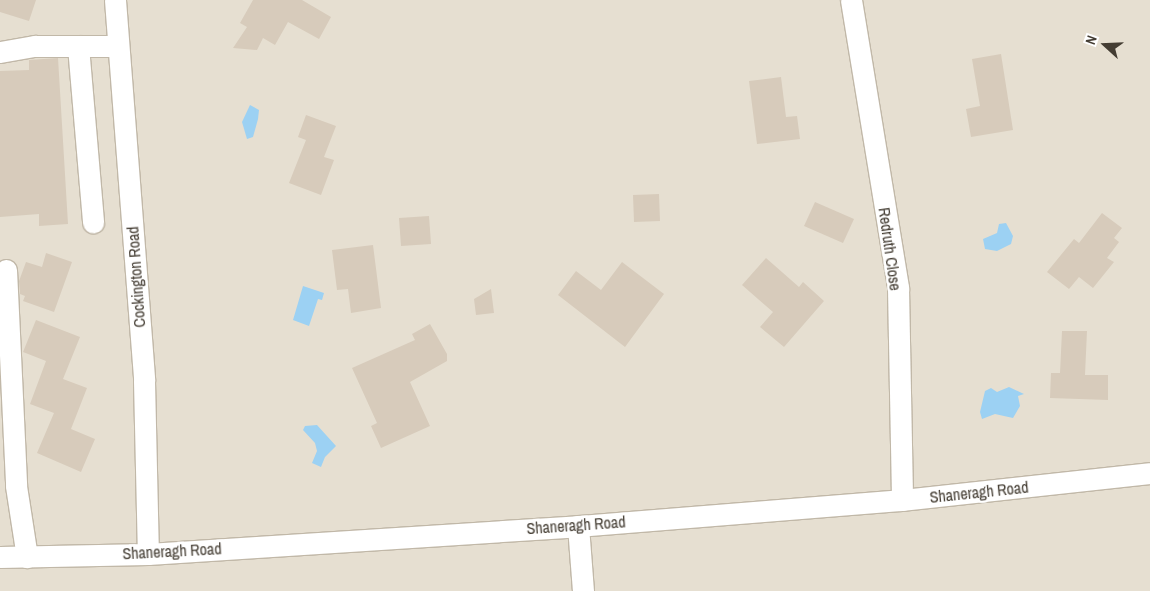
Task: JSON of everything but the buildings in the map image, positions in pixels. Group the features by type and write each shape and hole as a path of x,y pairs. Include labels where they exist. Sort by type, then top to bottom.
{"street":[{"name":"Cockington Road","path":"115,0 144,381 148,554"},
{"name":"Redruth Close","path":"851,0 898,288 902,500"},
{"path":"0,52 35,46 118,46"},
{"path":"78,46 93,222"},
{"path":"6,270 16,486 27,556"},
{"name":"Shaneragh Road","path":"0,557 148,554 578,526 902,500 1150,473"},
{"path":"578,526 582,591"}],"shaded area":[{"path":"0,0 1150,0 1150,591 0,591"}],"water":[{"path":"250,105 259,110 253,137 247,139 242,122"},
{"path":"1006,223 1013,236 1011,244 997,251 985,249 983,239 997,233 999,224"},
{"path":"303,286 324,293 322,300 318,299 309,326 293,320"},
{"path":"1009,387 1024,394 1018,396 1020,406 1013,418 995,414 982,419 980,412 985,391 991,388 997,392"},
{"path":"317,425 336,446 325,457 321,467 312,463 317,451 315,443 303,430 305,426"}]}
